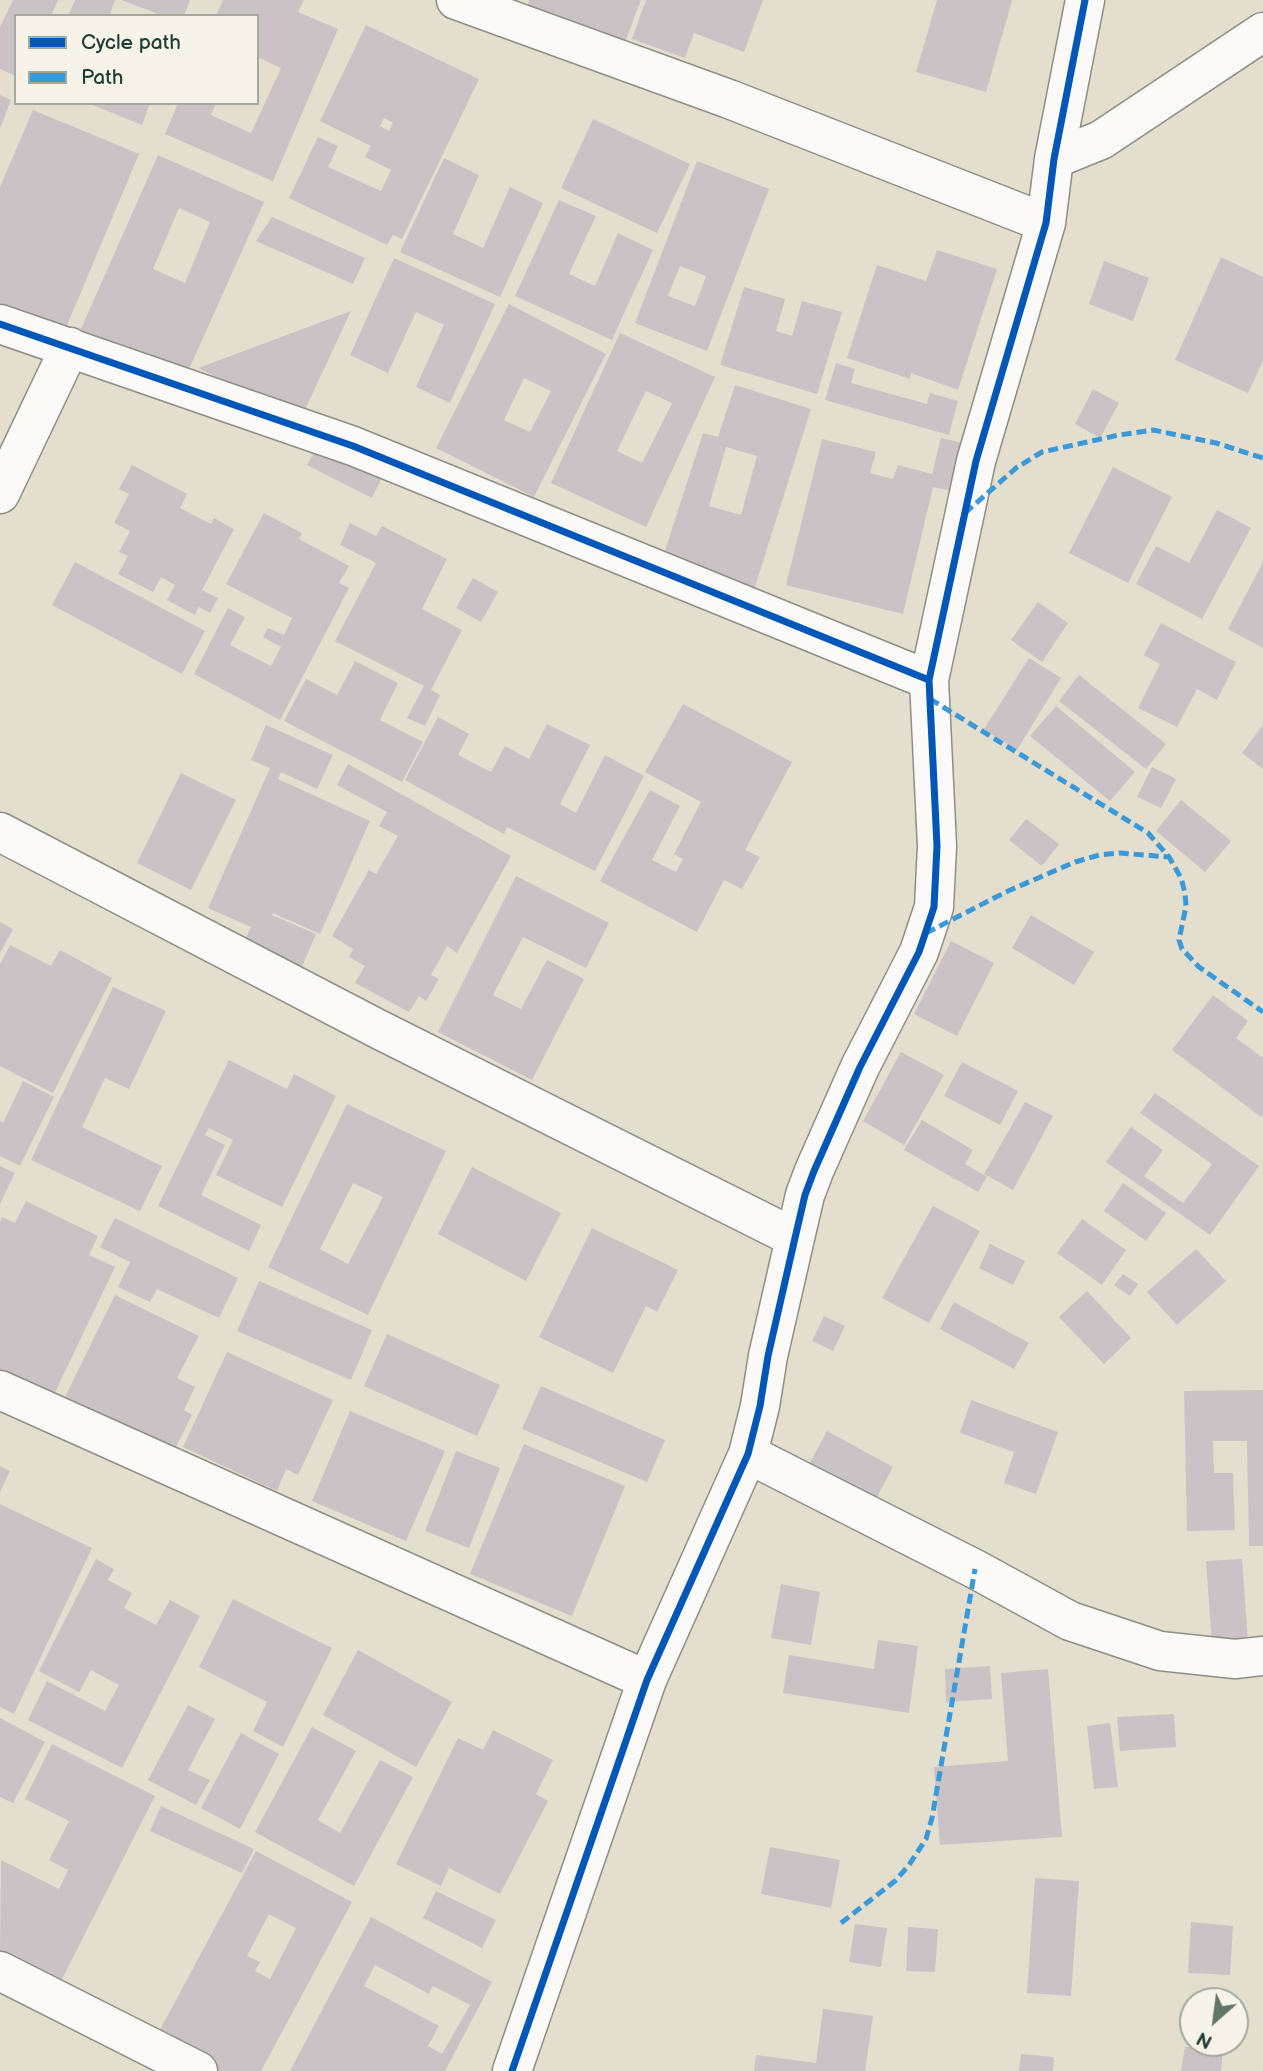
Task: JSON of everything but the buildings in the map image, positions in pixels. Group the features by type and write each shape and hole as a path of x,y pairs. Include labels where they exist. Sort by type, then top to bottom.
{"street":[{"path":"456,0 729,99 1046,223"},
{"path":"512,2071 648,1680 748,1454 805,1195 822,1149 860,1067 919,952 934,907 937,846 929,680 976,461 1046,223 1054,159 1085,0"},
{"path":"1054,159 1101,140 1263,32"},
{"path":"0,324 353,446 929,680"},
{"path":"0,494 70,347"},
{"path":"0,832 378,1029 795,1238"},
{"path":"0,1390 648,1680"},
{"path":"748,1454 975,1569 1070,1621 1160,1651 1236,1659 1263,1656"},
{"path":"0,1971 198,2071"}],"marked path":[{"path":"965,513 1016,468 1042,452 1119,435 1153,430 1216,443 1263,458"},
{"path":"930,699 1148,833 1169,857 1181,878 1186,906 1179,940 1182,949 1199,967 1263,1012"},
{"path":"926,933 1008,891 1075,862 1099,855 1120,853 1169,857"},
{"path":"841,1923 895,1881 926,1839 932,1818 975,1569"}],"cycle path":[{"path":"512,2071 647,1680 748,1454 805,1195 860,1067 919,952 934,907 937,846 929,680 976,461 1046,223 1054,159 1085,0"},
{"path":"0,324 353,446 929,680"}]}
